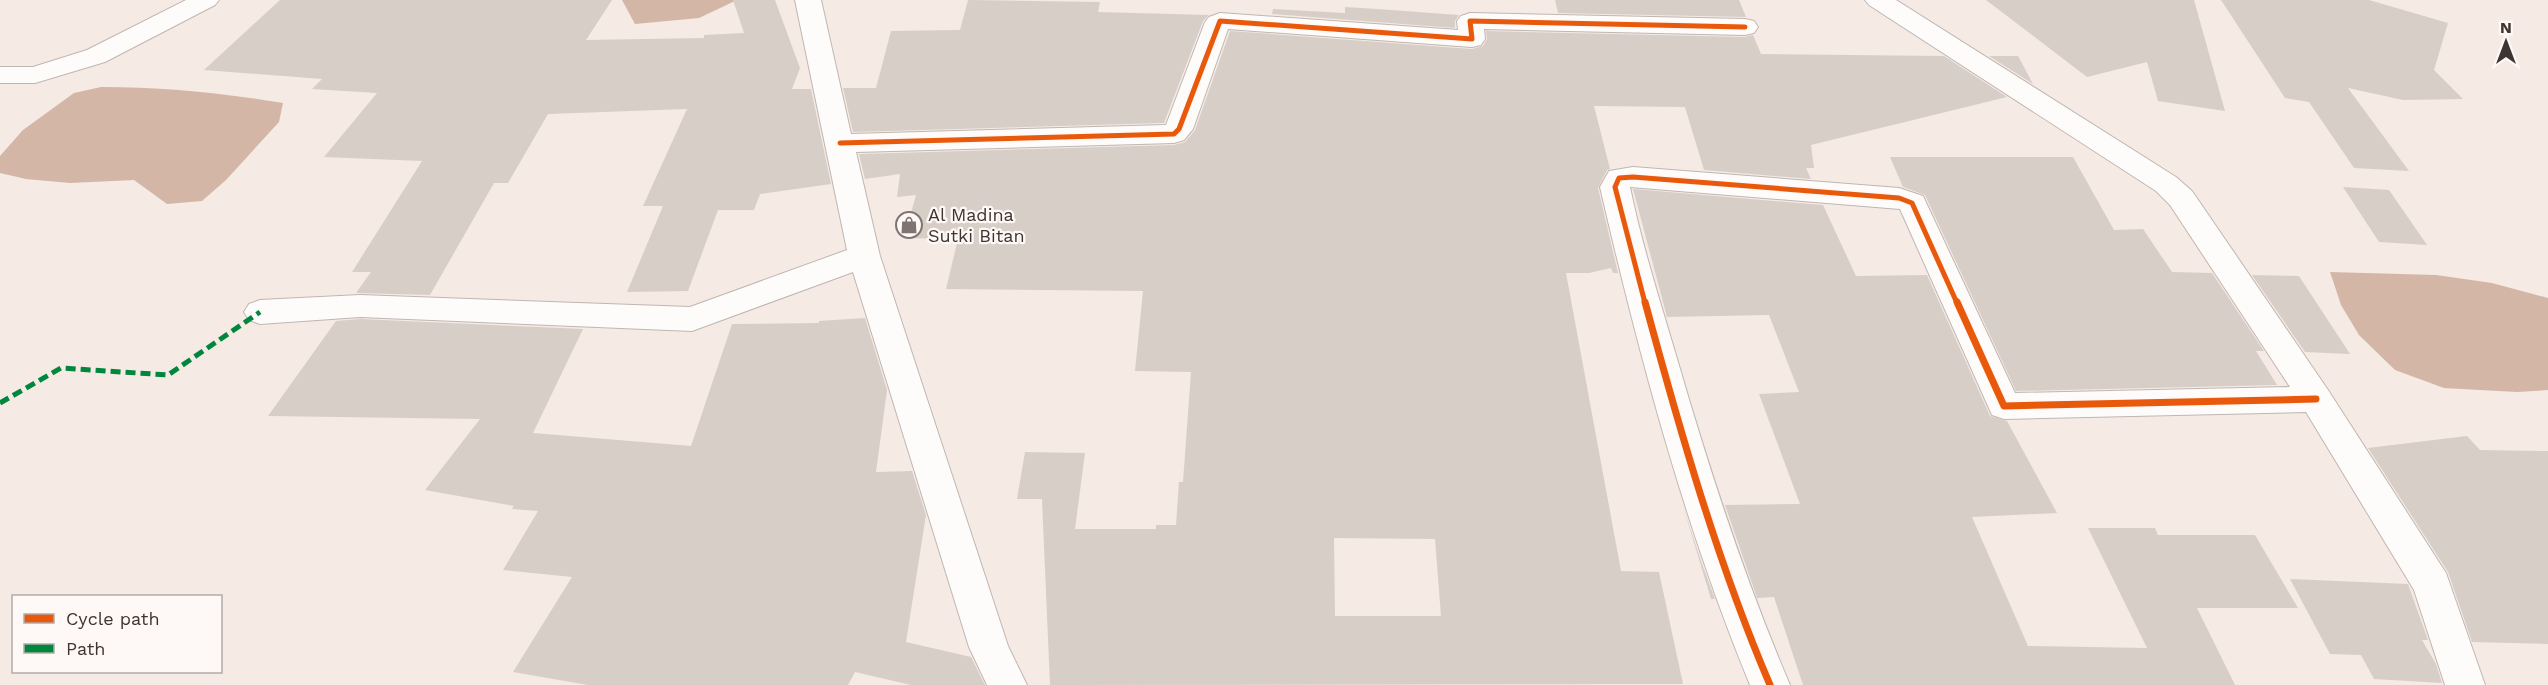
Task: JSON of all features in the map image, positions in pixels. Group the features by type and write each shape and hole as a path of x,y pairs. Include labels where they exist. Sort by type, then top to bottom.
{"street":[{"path":"0,75 35,75 96,56 206,0"},
{"path":"808,0 864,256 989,647 1007,685"},
{"path":"1878,0 2166,184 2181,198 2316,399 2432,585 2465,685"},
{"path":"840,143 1174,134 1179,129 1220,21 1472,39 1470,21 1745,27"},
{"path":"1770,685 1748,634 1696,484 1634,271 1615,187 1618,178 1633,177 1899,198 1912,203 2004,406 2316,399"},
{"path":"260,312 360,306 692,319 864,256"}],"shaded area":[{"path":"622,0 737,0 699,18 635,24"},
{"path":"101,87 192,91 283,103 279,122 226,180 202,201 167,204 134,180 70,183 26,179 0,173 0,156 23,130 74,93"},
{"path":"2330,272 2436,275 2492,283 2548,298 2548,390 2517,392 2444,388 2395,370 2359,335 2341,305"}],"building":[{"path":"280,0 612,0 586,40 704,38 704,35 744,33 733,0 775,0 800,68 792,89 811,89 831,184 760,194 754,210 718,210 688,291 627,292 663,206 643,206 687,109 548,114 508,183 494,183 430,295 356,293 371,272 352,272 422,161 324,157 377,93 312,89 322,79 204,70"},
{"path":"968,0 1100,2 1098,12 1209,15 1203,21 1164,123 853,132 843,88 876,88 891,31 960,30"},
{"path":"1555,0 1739,0 1746,17 1558,13"},
{"path":"1986,0 2194,0 2225,111 2158,101 2147,62 2087,77"},
{"path":"2221,0 2369,0 2448,23 2434,70 2463,99 2403,100 2348,88 2409,171 2354,168 2309,102 2285,98"},
{"path":"1345,7 1459,15 1455,21 1455,28 1272,14 1273,9 1345,13"},
{"path":"1230,31 1472,49 1483,46 1487,39 1486,31 1745,37 1753,35 1761,54 1944,56 2007,97 1811,145 1814,168 1806,168 1811,179 1704,170 1685,107 1594,106 1610,169 1607,170 1598,188 1618,273 1613,273 1611,268 1589,273 1566,273 1621,571 1659,572 1683,684 1050,685 1042,499 1017,499 1025,452 1085,453 1075,529 1156,529 1156,525 1176,525 1179,482 1183,482 1191,372 1135,371 1143,291 946,289 958,239 904,238 916,195 897,197 900,174 865,179 859,154 1174,145 1185,142 1195,130","holes":["1334,538 1435,539 1441,616 1335,616"]},
{"path":"1989,56 2018,56 2033,84"},
{"path":"1890,157 2073,157 2114,230 2143,229 2172,272 2212,273 2264,351 2256,351 2277,385 2016,391 1925,195 1903,187"},
{"path":"2343,187 2389,190 2427,245 2379,242"},
{"path":"1633,189 1823,205 1856,276 1927,275 1990,416 2007,421 2057,513 1972,517 2028,646 2147,648 2088,528 2155,528 2158,535 2255,535 2298,608 2197,608 2235,685 1803,685 1774,597 1757,598 1725,505 1800,504 1759,394 1799,392 1769,315 1667,317"},
{"path":"2252,275 2299,276 2350,354 2305,352"},
{"path":"865,318 887,390 876,472 912,471 926,515 906,642 971,657 985,685 911,685 855,672 848,685 588,685 513,672 572,577 503,570 538,511 512,509 514,506 425,490 480,419 268,416 336,321 360,319 583,329 533,433 691,446 732,324 819,323 819,321"},
{"path":"2467,436 2480,450 2548,451 2548,644 2472,642 2448,572 2368,448"},
{"path":"1683,506 1702,564 1715,599 1711,599"},
{"path":"2290,579 2408,584 2428,640 2422,640 2436,664 2442,683 2374,679 2361,655 2330,654"}],"marked path":[{"path":"0,403 61,368 168,375 260,312"}],"cycle path":[{"path":"840,143 1174,134 1179,129 1220,21 1472,39 1470,21 1745,27"},
{"path":"1770,685 1727,576 1691,464 1615,187 1619,178 1633,177 1899,198 1912,203 2004,406 2316,399"}],"place":[{"name":"Al Madina Sutki Bitan","path":"909,225"}]}
